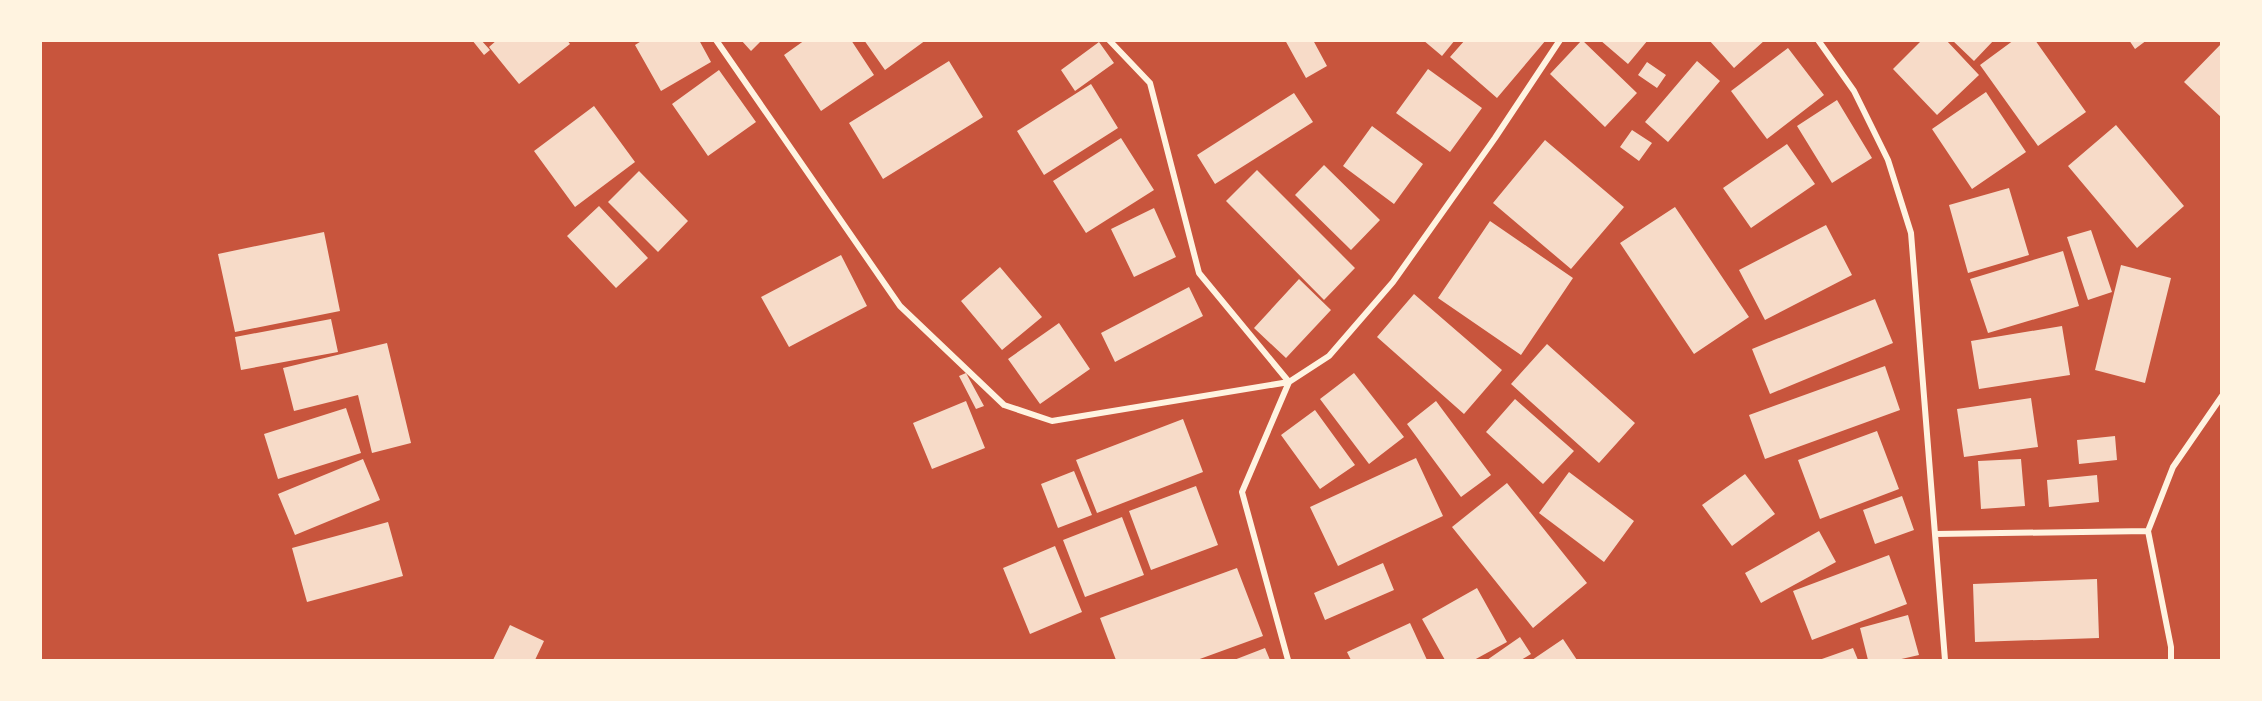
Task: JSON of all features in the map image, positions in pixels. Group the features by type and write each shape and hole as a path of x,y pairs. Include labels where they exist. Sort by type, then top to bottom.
{"street":[{"path":"716,40 900,306 1004,405 1052,421 1289,382 1329,356 1393,282 1496,138 1560,40"},
{"path":"1109,40 1150,83 1199,273 1289,382"},
{"path":"1818,40 1854,91 1888,160 1911,232 1945,660"},
{"path":"1288,660 1242,492 1289,382"},
{"path":"2170,660 2171,647 2148,531 2174,467 2222,396"},
{"path":"1935,534 2148,531"}],"building":[{"path":"472,40 481,40 490,50 484,55"},
{"path":"497,40 567,40 570,44 519,84 489,47"},
{"path":"643,40 699,40 711,62 661,91 635,45"},
{"path":"741,40 762,40 751,51"},
{"path":"805,40 851,40 874,75 821,111 784,55"},
{"path":"864,40 926,40 885,70"},
{"path":"1285,40 1313,40 1327,66 1306,78"},
{"path":"1423,40 1455,40 1442,56"},
{"path":"1465,40 1546,40 1497,98 1450,57"},
{"path":"1582,40 1637,93 1605,127 1550,74"},
{"path":"1600,40 1648,40 1628,64"},
{"path":"1709,40 1765,40 1734,68"},
{"path":"1922,40 1946,40 1979,75 1937,115 1893,69"},
{"path":"1952,40 1994,40 1974,61"},
{"path":"2014,40 2035,40 2086,112 2038,146 1980,65"},
{"path":"2129,40 2147,40 2135,49"},
{"path":"1099,42 1114,63 1075,91 1061,70"},
{"path":"2222,43 2222,118 2184,82"},
{"path":"1788,48 1824,95 1767,139 1731,91"},
{"path":"949,61 983,117 883,179 849,123"},
{"path":"1697,61 1720,81 1668,142 1645,122"},
{"path":"1647,62 1666,75 1657,88 1638,75"},
{"path":"1428,69 1482,108 1450,152 1396,113"},
{"path":"719,70 756,122 708,156 672,104"},
{"path":"1091,84 1118,128 1044,175 1017,131"},
{"path":"1986,92 2026,152 1972,189 1932,129"},
{"path":"1294,93 1313,122 1215,184 1197,155"},
{"path":"1837,100 1872,158 1832,183 1797,126"},
{"path":"594,106 635,162 575,207 534,151"},
{"path":"2116,125 2184,206 2137,248 2068,166"},
{"path":"1372,126 1423,164 1394,204 1343,166"},
{"path":"1632,130 1652,143 1639,161 1620,147"},
{"path":"1121,138 1154,190 1086,233 1053,181"},
{"path":"1545,140 1624,207 1571,269 1493,203"},
{"path":"1787,144 1815,184 1751,228 1723,188"},
{"path":"1324,165 1380,220 1351,250 1295,195"},
{"path":"1257,170 1355,268 1324,300 1226,201"},
{"path":"639,171 688,221 658,252 608,202"},
{"path":"2009,188 2029,255 1968,273 1949,205"},
{"path":"599,206 648,258 616,288 567,236"},
{"path":"1675,207 1749,317 1694,354 1620,243"},
{"path":"1154,208 1176,257 1134,277 1111,229"},
{"path":"1490,221 1573,278 1521,355 1438,298"},
{"path":"1826,225 1852,275 1765,320 1739,270"},
{"path":"2091,230 2112,292 2088,300 2067,237"},
{"path":"324,232 340,311 235,332 218,254"},
{"path":"2063,251 2079,306 1988,333 1970,279"},
{"path":"841,255 867,306 789,347 761,297"},
{"path":"2121,265 2171,278 2145,383 2095,370"},
{"path":"1000,267 1042,317 1002,350 961,301"},
{"path":"1299,279 1331,310 1286,358 1254,328"},
{"path":"1189,287 1203,316 1115,362 1101,333"},
{"path":"1414,294 1502,370 1464,414 1377,337"},
{"path":"1875,299 1893,343 1770,394 1752,349"},
{"path":"331,319 338,352 241,370 235,337"},
{"path":"1059,323 1090,369 1040,404 1008,359"},
{"path":"2062,326 2070,375 1979,389 1971,341"},
{"path":"387,343 411,443 372,453 358,395 294,411 283,368"},
{"path":"1547,344 1635,423 1599,463 1511,384"},
{"path":"1885,366 1900,410 1765,459 1749,415"},
{"path":"966,373 984,406 976,409 959,376"},
{"path":"1354,373 1404,437 1369,464 1320,399"},
{"path":"2031,398 2038,447 1964,457 1957,409"},
{"path":"1515,399 1574,451 1543,484 1486,432"},
{"path":"966,401 985,448 932,469 913,423"},
{"path":"1436,401 1491,475 1461,497 1407,424"},
{"path":"346,408 361,453 278,479 264,434"},
{"path":"1315,410 1355,465 1320,489 1281,435"},
{"path":"1183,419 1203,472 1097,513 1076,460"},
{"path":"1877,431 1899,489 1820,519 1798,460"},
{"path":"2115,436 2117,460 2079,464 2077,440"},
{"path":"1416,458 1443,516 1338,566 1310,507"},
{"path":"363,459 380,500 295,535 278,494"},
{"path":"2021,459 2025,506 1981,509 1978,461"},
{"path":"1074,471 1092,515 1058,528 1041,484"},
{"path":"1569,472 1634,521 1604,562 1539,513"},
{"path":"1745,474 1775,514 1732,546 1702,505"},
{"path":"2097,475 2099,502 2049,507 2047,480"},
{"path":"1507,483 1587,583 1533,628 1452,527"},
{"path":"1196,486 1218,545 1151,570 1129,511"},
{"path":"1902,496 1914,530 1875,544 1863,510"},
{"path":"1122,517 1144,575 1085,597 1063,540"},
{"path":"388,522 403,576 307,602 292,548"},
{"path":"1819,531 1836,562 1761,603 1745,573"},
{"path":"1055,546 1082,612 1030,634 1003,568"},
{"path":"1889,555 1907,604 1812,640 1793,591"},
{"path":"1383,563 1394,590 1325,620 1314,593"},
{"path":"1237,568 1263,636 1197,660 1116,660 1100,618"},
{"path":"2097,579 2099,638 1975,642 1973,584"},
{"path":"1477,588 1507,642 1474,660 1445,660 1422,619"},
{"path":"1908,615 1919,655 1897,660 1868,660 1860,628"},
{"path":"1410,623 1427,660 1351,660 1347,652"},
{"path":"510,625 544,641 535,660 493,660"},
{"path":"1520,637 1531,654 1521,660 1487,660"},
{"path":"1563,639 1577,660 1532,660"},
{"path":"1265,648 1270,660 1234,660"},
{"path":"1853,648 1858,660 1819,660"}]}
